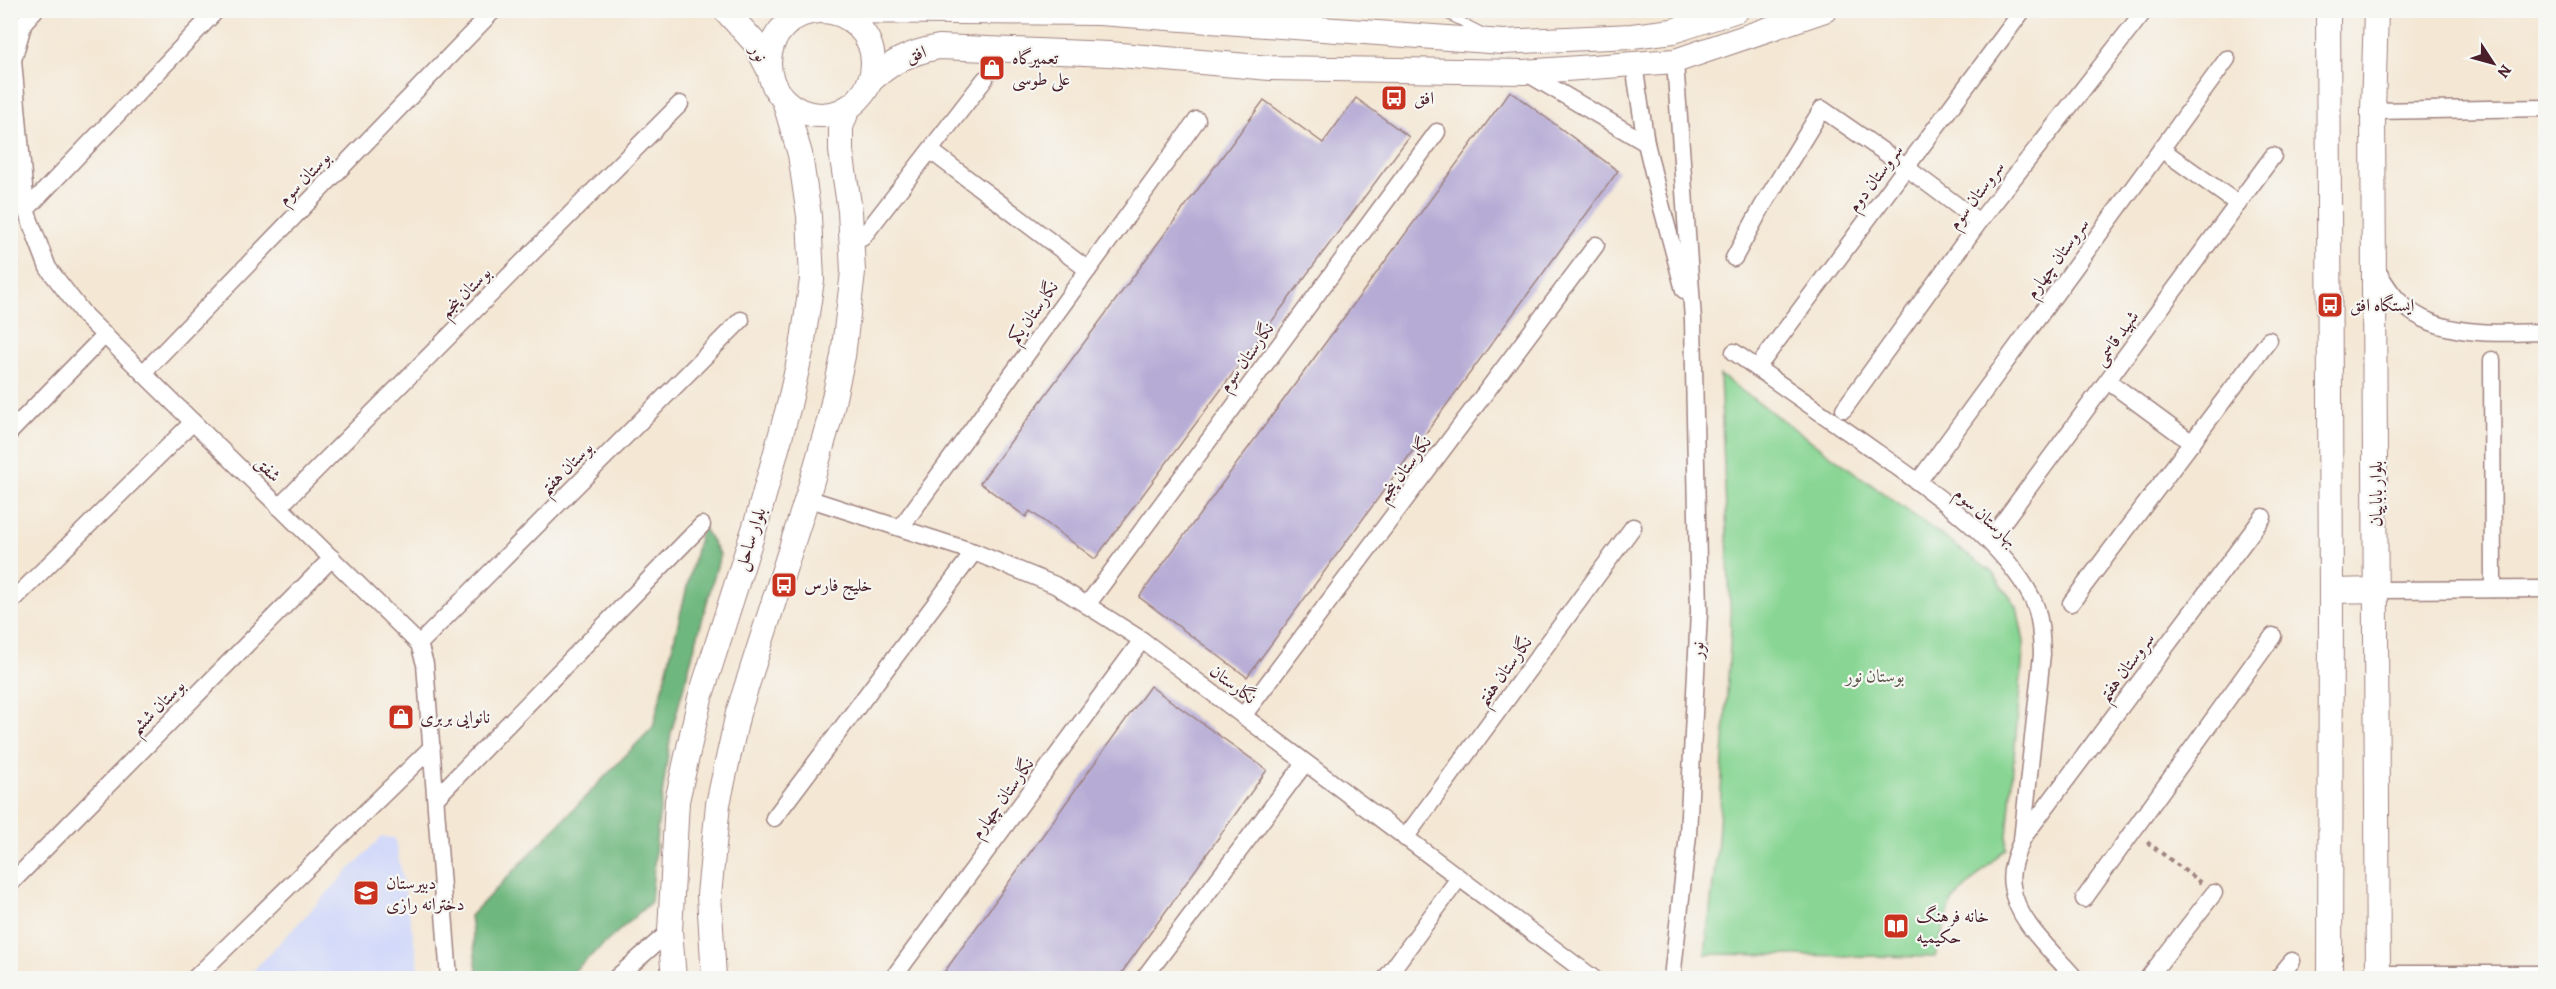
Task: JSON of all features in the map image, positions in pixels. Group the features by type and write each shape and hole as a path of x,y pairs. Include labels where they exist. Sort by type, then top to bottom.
{"main road":[{"name":"نور","path":"725,10 755,43 769,70"},
{"path":"815,11 841,15 854,23 865,34 871,48 873,65 869,82 861,97 848,108 831,114 814,115 798,110 784,100 774,86 769,70 770,53 775,38 784,26 797,16 815,11 1102,12 1503,42 1632,36 1673,31 1737,10"},
{"name":"افق","path":"869,82 888,65 912,52 939,47 1108,54 1270,69 1524,72 1675,62 1825,10"},
{"path":"2328,10 2330,978"},
{"name":"بلوار باباییان","path":"2376,10 2373,111 2378,976"},
{"path":"1673,31 1675,62"},
{"path":"1632,36 1634,65"},
{"name":"بلوار ساحل","path":"674,978 670,931 677,801 700,698 758,517 789,405 802,347 812,280 808,216 800,154 784,100"},
{"path":"714,978 709,896 718,804 738,712 807,498 829,421 843,356 854,272 850,211 841,151 841,127 848,108"},
{"path":"2331,591 2377,590"},
{"path":"670,931 709,896"}],"street":[{"name":"شفق","path":"35,10 24,22 13,60 26,210 48,268 85,316 419,644"},
{"path":"26,210 217,10"},
{"name":"بوستان سوم","path":"143,373 494,10"},
{"name":"سروستان دوم","path":"1757,368 2023,10"},
{"name":"سروستان سوم","path":"1844,409 1979,222 2145,10"},
{"name":"سروستان چهارم","path":"1918,482 2227,59"},
{"path":"1675,62 1693,320"},
{"path":"1634,65 1646,143 1693,320"},
{"path":"1524,72 1646,143"},
{"path":"861,238 985,79"},
{"name":"بوستان پنجم","path":"279,507 680,104"},
{"path":"2373,111 2546,108"},
{"path":"1734,258 1762,207 1822,109 1979,222"},
{"name":"نگارستان یکم","path":"901,527 1197,120"},
{"name":"نگارستان سوم","path":"1087,605 1437,132"},
{"path":"2161,148 2238,204"},
{"path":"931,151 1088,270"},
{"name":"شهید قاسمی","path":"1989,541 2273,156"},
{"name":"نگارستان پنجم","path":"1244,716 1596,245"},
{"path":"2375,267 2396,298 2422,319 2449,328 2492,333 2546,333"},
{"name":"بوستان هفتم","path":"419,644 741,320"},
{"name":"نور","path":"1672,978 1688,835 1699,612 1693,320"},
{"path":"10,432 105,335"},
{"path":"2071,603 2269,340"},
{"name":"بهارستان سوم","path":"1734,352 1918,482 1989,541 2014,572 2033,601 2041,626 2042,654 2022,840"},
{"path":"2492,360 2493,589"},
{"path":"2108,381 2192,443"},
{"path":"10,603 193,422"},
{"name":"نگارستان","path":"807,498 974,552 1055,585 1142,640 1593,978"},
{"name":"سروستان هفتم","path":"2022,840 2263,516"},
{"path":"436,798 702,525"},
{"name":"نگارستان هفتم","path":"1405,838 1633,527"},
{"path":"774,818 974,552"},
{"name":"بوستان ششم","path":"10,884 332,558"},
{"path":"2377,590 2546,589"},
{"path":"2084,899 2273,636"},
{"name":"نگارستان چهارم","path":"893,978 1142,640"},
{"path":"419,644 425,664 449,978"},
{"path":"195,978 432,747"},
{"path":"1144,978 1305,763"},
{"path":"2022,840 2013,864 2011,885 2018,906 2030,925 2075,978"},
{"path":"1386,978 1459,878"},
{"path":"2148,978 2214,893"},
{"path":"616,978 670,931"},
{"path":"2278,978 2292,961"},
{"path":"2378,976 2546,974"}],"lane":[{"path":"1437,10 1503,42"}],"path":[{"path":"2133,831 2214,893"}],"shaded area":[{"name":"دبیرستان دخترانه رازی","path":"381,837 395,838 421,978 246,978"}],"green space":[{"path":"11,181 15,253 20,263 11,273"},
{"name":"بوستان نور","path":"1720,375 1992,572 2017,607 2024,642 2006,848 1952,901 1935,957 1705,954 1718,840 1731,628"},
{"path":"702,525 720,555 671,733 657,831 651,902 566,978 478,978 470,916 653,727"}],"building":[{"path":"1510,91 1618,171 1247,677 1139,597"},
{"path":"1356,98 1409,137 1095,559 1030,511 1026,517 980,483 1264,100 1323,143"},
{"path":"1150,686 1267,770 1118,978 940,978"}],"place":[{"name":"تعمیرگاه علی طوسی","path":"992,68"},
{"name":"افق","path":"1394,98"},
{"name":"ایستگاه افق","path":"2330,305"},
{"name":"خلیج فارس","path":"784,585"},
{"name":"نانوایی بربری","path":"401,717"},
{"name":"دبیرستان دخترانه رازی","path":"366,893"},
{"name":"خانه فرهنگ حکیمیه","path":"1896,926"}]}
